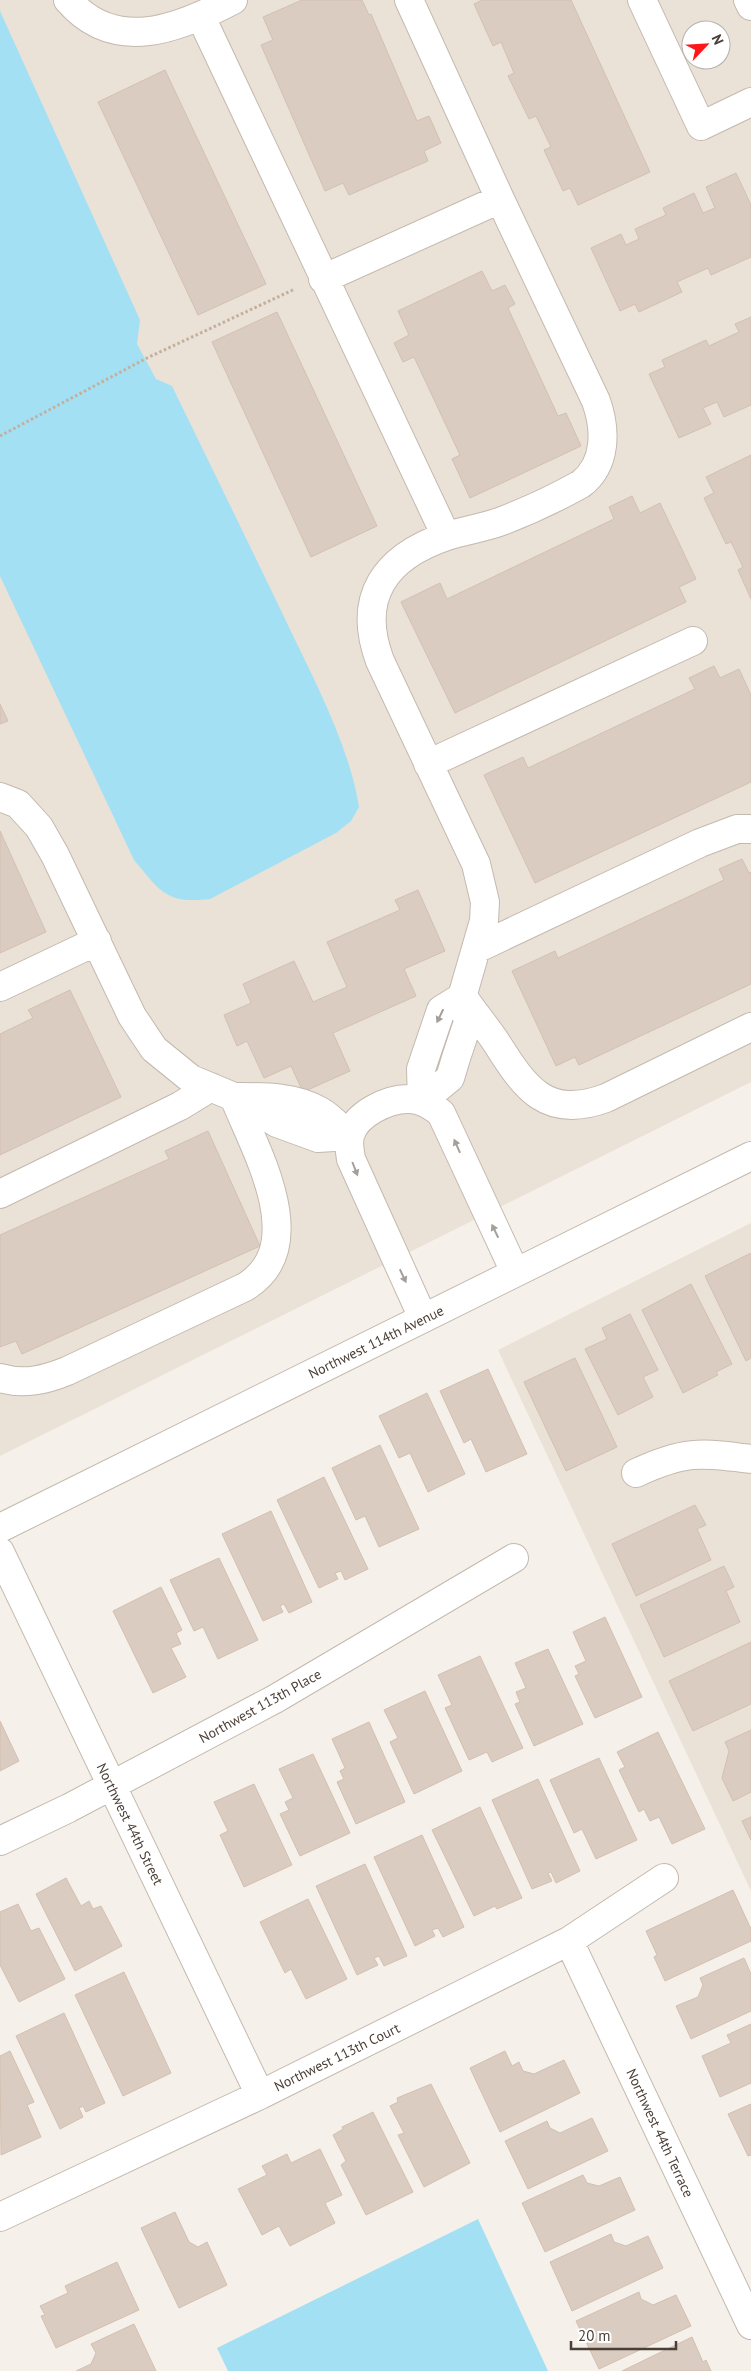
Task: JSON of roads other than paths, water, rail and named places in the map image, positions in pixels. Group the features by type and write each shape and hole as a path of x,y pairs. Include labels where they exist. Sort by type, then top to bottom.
{"street":[{"path":"68,0 95,22 124,30 159,31 201,17 233,0"},
{"path":"409,0 500,199 596,401 601,415 602,443 596,466 591,476 581,484 501,521 446,536 416,549 392,567 376,591 371,612 372,635 380,661 476,864 482,883 486,912 462,997 468,1022 450,1078 422,1101"},
{"path":"642,0 701,126 751,102"},
{"path":"748,0 751,6"},
{"path":"201,17 323,279 446,536"},
{"path":"323,279 500,199"},
{"path":"428,764 693,641"},
{"path":"0,797 18,804 39,827 97,940 132,1016 144,1036 168,1062 191,1079 222,1092 278,1097 304,1104 321,1111 350,1136"},
{"path":"476,949 700,843 737,829 751,829"},
{"path":"0,987 97,940"},
{"path":"462,997 525,1085 542,1099 561,1105 583,1105 606,1098 751,1027"},
{"path":"0,1194 180,1106 222,1092"},
{"path":"0,1378 22,1382 38,1381 67,1371 245,1287 264,1272 272,1253 276,1225 276,1208 269,1181 222,1092"},
{"path":"423,1318 351,1159 350,1136 355,1126 374,1110 400,1099 422,1101 441,1113 515,1272"},
{"name":"Northwest 114th Avenue","path":"0,1528 751,1156"},
{"path":"636,1473 663,1461 682,1456 708,1454 751,1460"},
{"name":"Northwest 44th Street","path":"0,1552 260,2095"},
{"name":"Northwest 113th Place","path":"0,1842 112,1786 275,1699 514,1558"},
{"name":"Northwest 113th Court","path":"0,2217 260,2095 569,1941 664,1878"},
{"name":"Northwest 44th Terrace","path":"569,1941 751,2325"}],"water":[{"path":"0,11 140,320 137,344 156,379 172,386 318,688 339,735 354,783 359,807 351,821 336,833 210,899 183,900 166,893 158,888 134,860 0,576"},
{"path":"478,2219 548,2371 228,2371 217,2348"}]}
